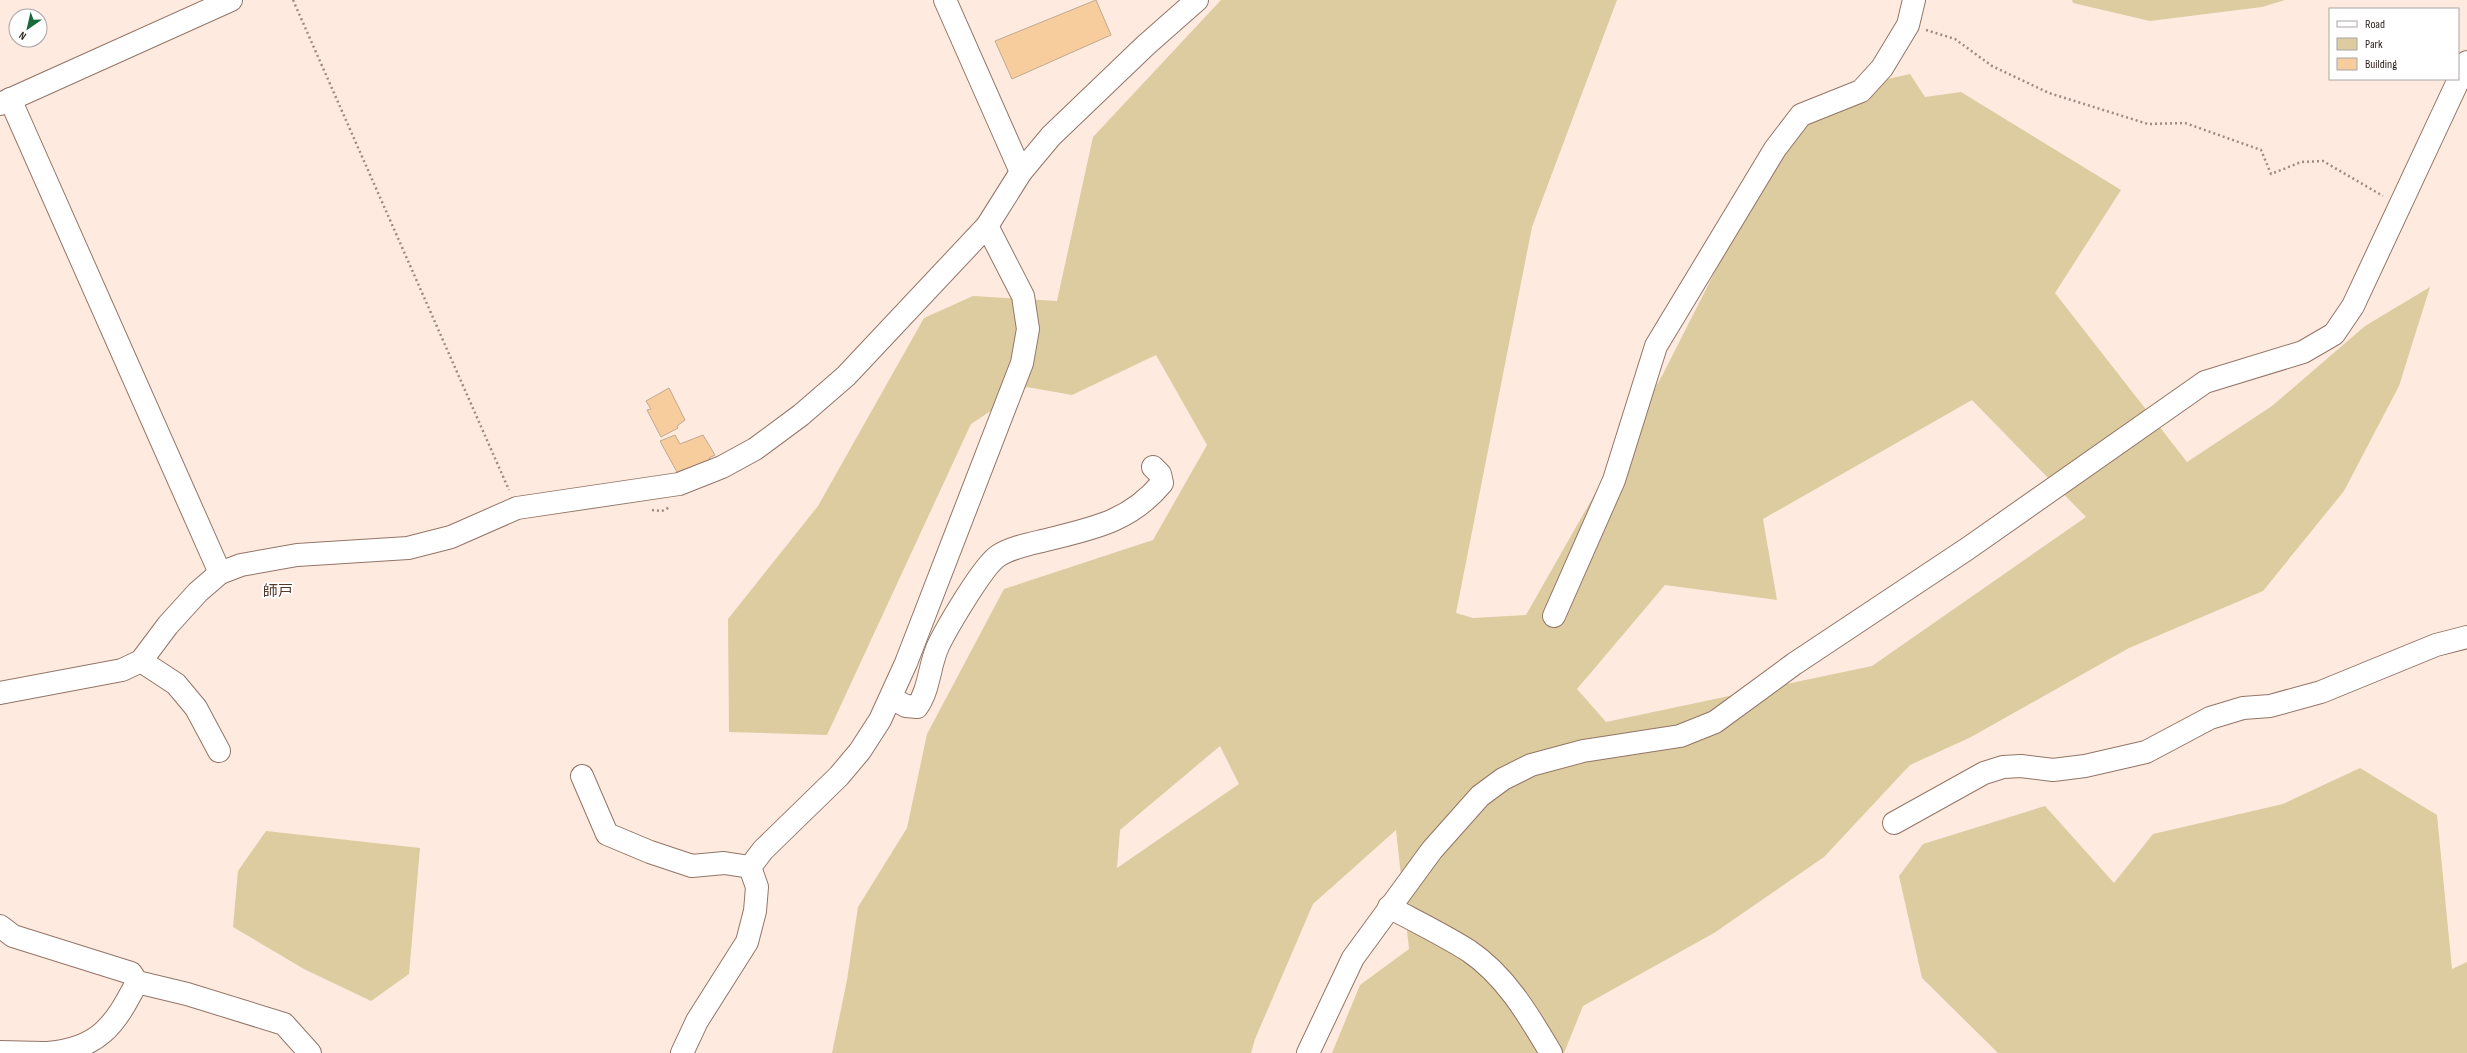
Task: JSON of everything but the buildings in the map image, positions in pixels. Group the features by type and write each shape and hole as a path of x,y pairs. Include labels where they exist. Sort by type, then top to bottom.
{"street":[{"path":"220,573 5,102 231,0"},
{"path":"945,0 1021,172"},
{"path":"0,693 122,670 141,661 168,625 198,592 220,573 241,565 297,555 408,548 451,537 517,508 679,484 722,467 755,449 801,415 846,376 987,226 1021,172 1051,136 1146,44 1197,0"},
{"path":"1554,616 1614,480 1656,346 1775,149 1801,115 1861,91 1882,68 1908,25 1914,0"},
{"path":"2459,79 2467,62"},
{"path":"1308,1053 1352,958 1423,861 1480,796 1503,779 1531,765 1583,751 1680,736 1715,722 1794,664 1967,549 2205,382 2303,352 2334,334 2353,306 2459,80"},
{"path":"750,867 762,850 839,776 860,751 891,698 1022,363 1028,329 1023,296 987,226"},
{"path":"891,698 906,706 917,707 923,698 939,645 983,573 998,556 1032,544 1103,526 1130,513 1151,496 1162,483 1160,474 1153,467"},
{"path":"1894,823 1984,772 2003,767 2021,766 2053,770 2085,766 2146,752 2210,718 2243,708 2270,706 2321,692 2436,645 2467,637"},
{"path":"141,661 176,684 196,708 219,751"},
{"path":"582,776 607,834 650,852 692,866 724,863 750,867"},
{"path":"682,1053 697,1022 747,942 755,910 757,886 750,867"},
{"path":"1389,907 1470,952 1506,985 1532,1020 1551,1053"},
{"path":"0,926 12,936 130,973 138,982 187,994 284,1024 310,1053"},
{"path":"47,1053 70,1051 91,1042 107,1030 124,1007 138,982"},
{"path":"0,1052 43,1053"}],"path":[{"path":"293,0 517,508"},
{"path":"1908,25 1955,39 1992,66 2049,93 2148,124 2185,123 2262,150 2271,174 2301,162 2323,161 2401,206"}],"green space":[{"path":"1221,0 1617,0 1532,227 1456,613 1473,618 1526,615 1663,374 1767,169 1828,92 1910,74 1925,97 1961,92 2121,190 2055,293 2187,462 2272,406 2365,326 2430,287 2399,386 2344,491 2263,591 2129,648 1971,737 1910,765 1824,857 1714,933 1583,1006 1564,1053 1332,1053 1360,985 1409,949 1396,830 1313,904 1255,1039 1251,1053 832,1053 847,980 858,907 907,828 927,734 1004,589 1153,540 1207,445 1156,355 1072,395 1027,387 971,424 827,735 729,732 728,619 818,506 924,318 973,296 1057,301 1093,137","holes":["1972,400 2086,517 1872,666 1606,722 1577,689 1665,585 1777,600 1763,519","1220,746 1239,784 1117,868 1120,830"]},
{"path":"2072,0 2285,0 2262,7 2150,21 2073,3"},
{"path":"2360,768 2437,815 2452,969 2467,962 2467,1053 1998,1053 1922,978 1899,876 1923,844 2045,806 2114,883 2153,834 2283,804"},
{"path":"266,831 420,848 409,974 371,1001 304,969 233,927 238,871"}],"district":[{"name":"師戸","path":"278,591"}]}
